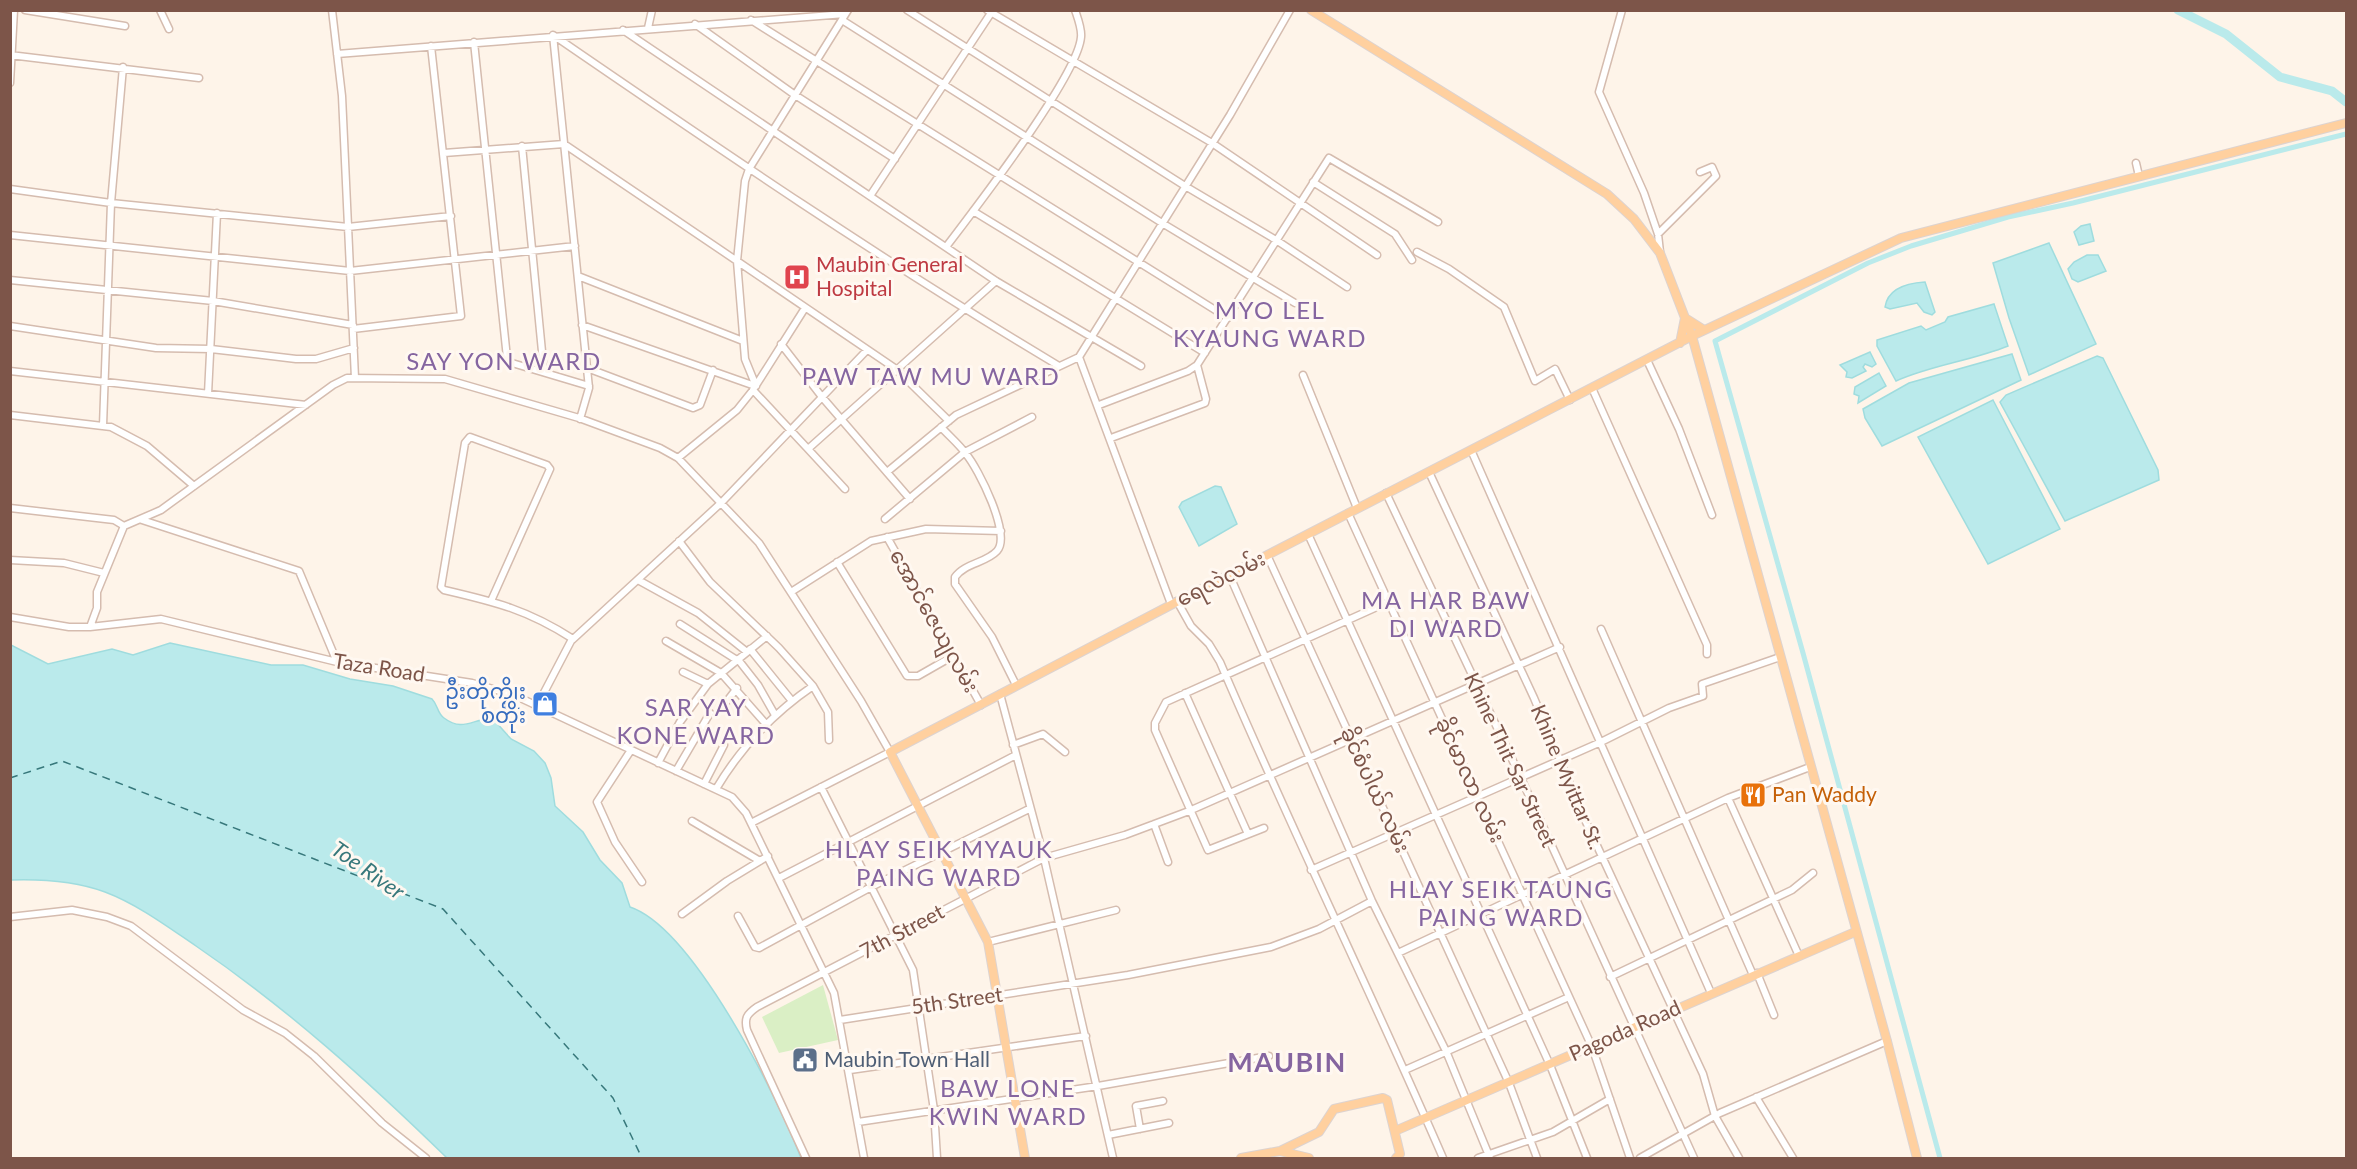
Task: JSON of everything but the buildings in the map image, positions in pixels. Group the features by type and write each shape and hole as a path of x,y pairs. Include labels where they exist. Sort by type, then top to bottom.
{"main road":[{"path":"1311,10 1607,194 1634,219 1660,253 1692,336 1887,1041 1917,1158"},
{"name":"ရေလဲလမ်း","path":"890,752 1229,574 1692,336 1901,238 2346,123"},
{"path":"1686,318 1704,330"},
{"path":"1680,343 1686,318"},
{"path":"890,752 988,942 1025,1158"},
{"name":"Pagoda Road","path":"1395,1131 1592,1047 1672,1009 1855,932"},
{"path":"1241,1158 1280,1151 1319,1132 1334,1109 1383,1098 1387,1100 1400,1154 1396,1158"},
{"path":"1280,1151 1309,1158"}],"street":[{"path":"10,83 14,10"},
{"path":"25,10 125,26"},
{"path":"160,10 169,29"},
{"path":"332,10 342,96 355,378"},
{"path":"648,28 652,10"},
{"path":"337,54 554,35 845,14 854,10"},
{"path":"907,10 1185,186 1276,240 1347,287"},
{"path":"946,247 999,175 1073,62 1081,36 1075,10"},
{"path":"887,472 949,421 1079,357 1212,143 1290,10"},
{"path":"1622,10 1599,92 1644,193 1658,234 1660,253"},
{"path":"870,196 968,48 989,12 1212,143 1377,255"},
{"path":"845,14 749,169 745,181 736,261 745,359 754,388 845,489"},
{"path":"845,14 944,85 1162,223 1295,303"},
{"path":"751,20 1228,318"},
{"path":"695,24 795,95 895,159"},
{"path":"623,30 996,281 1141,366"},
{"path":"554,35 589,386 588,397 580,419"},
{"path":"554,35 749,169 966,310 1059,366"},
{"path":"474,42 507,358 512,363 589,386"},
{"path":"10,280 213,301 353,327 461,316 431,46"},
{"path":"11,55 200,78"},
{"path":"103,426 111,203 123,67"},
{"path":"444,153 485,148 564,144 897,369 949,421"},
{"path":"522,146 544,372"},
{"path":"1099,405 1197,365 1299,203 1332,157 1438,222"},
{"path":"2136,163 2139,176"},
{"path":"1658,234 1716,176 1712,167 1700,172"},
{"path":"1313,182 1395,234 1412,260"},
{"path":"10,189 111,203 348,227 451,216"},
{"path":"973,211 1205,353"},
{"path":"208,394 217,213"},
{"path":"10,235 350,271 574,246"},
{"path":"1417,252 1449,268 1504,307 1535,381 1555,369 1570,400"},
{"path":"578,276 743,341"},
{"path":"808,449 996,281"},
{"path":"678,458 737,410 754,388 805,308"},
{"path":"582,325 712,370 754,388"},
{"path":"10,326 156,348 211,349 316,359 354,348"},
{"path":"782,344 822,397 910,499"},
{"path":"537,706 573,639 722,502 867,350"},
{"path":"1079,357 1174,603 1191,626 1209,644 1225,674 1311,870 1405,1070 1443,1158"},
{"path":"1647,360 1679,429 1712,515"},
{"path":"1111,438 1205,403 1206,399 1197,365"},
{"path":"587,368 693,408 702,400 712,370"},
{"path":"10,370 306,405"},
{"path":"1303,375 1357,508"},
{"path":"90,627 97,608 97,592 124,526 142,520 194,486 333,385 347,378 445,379 580,419 660,448 678,458 759,543 861,701 890,752"},
{"path":"1592,388 1707,645 1707,654"},
{"path":"10,415 103,426 131,436 147,446 194,486"},
{"path":"885,519 965,452 1032,417"},
{"path":"940,428 965,452 996,512 1000,531 1001,544 998,550 960,570 955,577 955,584 993,637 1017,686"},
{"path":"491,601 550,469 547,465 470,437 465,443 441,586 444,590 491,601 541,618 573,639"},
{"path":"1472,450 1711,993"},
{"name":"Khine Myittar St.","path":"1429,472 1518,665 1647,958 1703,1074 1715,1116 1739,1158"},
{"name":"Khine Thit Sar Street","path":"1386,494 1474,684 1520,776 1632,1028 1681,1135 1694,1158"},
{"path":"10,508 114,520 124,526"},
{"name":"ခိုင်မာလာ လမ်း","path":"1348,513 1592,1047 1630,1158"},
{"path":"142,520 299,571 337,662"},
{"path":"791,592 871,541 927,529 1000,531"},
{"path":"1308,534 1550,1065 1587,1158"},
{"name":"အောင်ဇေယျလမ်း","path":"887,537 981,705"},
{"path":"679,541 710,582 767,636 813,686 828,712 829,740"},
{"name":"ခိုင်စံပါယ် လမ်း","path":"1267,555 1509,1083 1537,1158"},
{"path":"10,560 64,563 104,573"},
{"path":"837,562 898,664 908,675 918,676 953,656"},
{"path":"1229,574 1372,901 1446,1050 1490,1156"},
{"path":"638,580 698,613 748,651 792,701"},
{"path":"1264,828 1209,851 1154,727 1164,703 1388,602"},
{"name":"Taza Road","path":"10,617 90,627 161,618 337,662 472,683 537,706 716,789 739,803 768,856 834,993 850,1070 864,1158"},
{"path":"680,624 736,660 758,685 775,715"},
{"path":"1601,629 1683,820 1774,1015"},
{"path":"658,763 680,722 708,684 767,636"},
{"path":"666,641 721,673 737,688 765,723"},
{"name":"7th Street","path":"806,1158 745,1021 748,1014 757,1007 1044,858 1190,811 1560,647"},
{"path":"1311,870 1350,850 1601,742 1669,708 1703,696 1702,684 1780,657"},
{"path":"683,672 708,684"},
{"path":"716,789 732,762 765,723 813,686"},
{"path":"721,709 737,688"},
{"path":"1185,693 1248,834"},
{"path":"1000,694 1044,858 1113,1158"},
{"path":"676,771 710,713"},
{"path":"1013,745 1043,734 1065,752"},
{"path":"704,784 724,745"},
{"path":"631,750 597,802 615,842 642,882"},
{"name":"ရေလဲလမ်း","path":"751,823 890,752"},
{"path":"778,878 1016,754"},
{"path":"1398,953 1728,798 1810,767"},
{"path":"821,788 913,970 934,1110 937,1158"},
{"path":"1728,798 1798,956"},
{"path":"738,916 757,948 941,851 1029,809"},
{"path":"692,821 760,861"},
{"path":"1154,824 1168,862"},
{"path":"682,914 713,890 768,856"},
{"path":"1610,977 1729,918 1792,890 1813,873"},
{"name":"5th Street","path":"840,1020 998,996 1271,947 1334,921 1372,901"},
{"path":"10,916 72,910 107,917 131,926 243,1010 285,1033 314,1056 382,1123 426,1158"},
{"path":"988,942 1116,910"},
{"path":"1405,1070 1569,997"},
{"path":"850,1070 1086,1036"},
{"path":"1640,1158 1715,1116 1887,1041"},
{"path":"858,1122 1098,1086 1269,1056"},
{"path":"1756,1097 1793,1158"},
{"path":"1478,1158 1531,1142 1572,1122 1610,1099"},
{"path":"1140,1129 1136,1106 1163,1101"},
{"path":"1108,1136 1168,1123"}],"green space":[{"path":"823,985 838,1040 779,1053 762,1017"}],"water":[{"path":"2090,224 2094,241 2079,245 2074,232 2081,226"},
{"path":"2049,243 2096,344 2029,375 1993,263"},
{"path":"2087,255 2098,255 2106,271 2078,282 2072,279 2068,269 2074,262"},
{"path":"1925,282 1935,312 1932,315 1924,312 1917,303 1890,309 1885,307 1890,295 1900,287"},
{"path":"1994,304 2008,346 1896,381 1877,346 1877,340 1921,326 1926,330 1945,322 1948,317"},
{"path":"1870,352 1876,364 1872,367 1865,364 1863,367 1866,371 1852,378 1846,377 1847,372 1840,365"},
{"path":"2012,354 2021,380 1882,446 1865,418 1863,409 1909,383"},
{"path":"2097,356 2103,358 2158,470 2159,480 2065,521 2000,402 2006,395"},
{"path":"1879,373 1886,386 1858,403 1859,396 1854,394 1855,387"},
{"path":"1993,400 2060,529 1988,564 1918,437"},
{"path":"1215,486 1221,487 1237,524 1199,546 1179,507 1182,502"},
{"name":"Toe River","path":"170,643 271,665 303,665 350,679 393,686 432,699 442,716 451,722 464,724 494,720 511,739 534,751 545,763 551,778 555,806 583,832 600,860 622,883 630,907 654,921 680,946 730,1017 773,1096 801,1158 447,1158 357,1073 295,1020 230,970 152,916 117,897 94,888 58,882 11,880 11,645 48,664 112,649 133,655"}],"waterway":[{"path":"2178,10 2226,34 2280,77 2332,91 2346,102"},
{"path":"1940,1158 1803,653 1715,341 1868,263 1911,246 2008,217 2073,203 2346,134"}],"ferry route":[{"path":"10,778 62,761 443,909 613,1098 642,1158"}],"place":[{"name":"Maubin General Hospital","path":"797,277"},
{"name":"ဦးတိုက္စိုး စတိုး","path":"545,704"},
{"name":"Pan Waddy","path":"1753,795"},
{"name":"Maubin Town Hall","path":"805,1060"}],"district":[{"name":"MYO LEL KYAUNG WARD","path":"1270,325"},
{"name":"SAY YON WARD","path":"504,362"},
{"name":"PAW TAW MU WARD","path":"931,377"},
{"name":"MA HAR BAW DI WARD","path":"1446,615"},
{"name":"SAR YAY KONE WARD","path":"696,722"},
{"name":"HLAY SEIK MYAUK PAING WARD","path":"939,864"},
{"name":"HLAY SEIK TAUNG PAING WARD","path":"1501,904"},
{"name":"MAUBIN","path":"1287,1063"},
{"name":"BAW LONE KWIN WARD","path":"1008,1103"}]}
